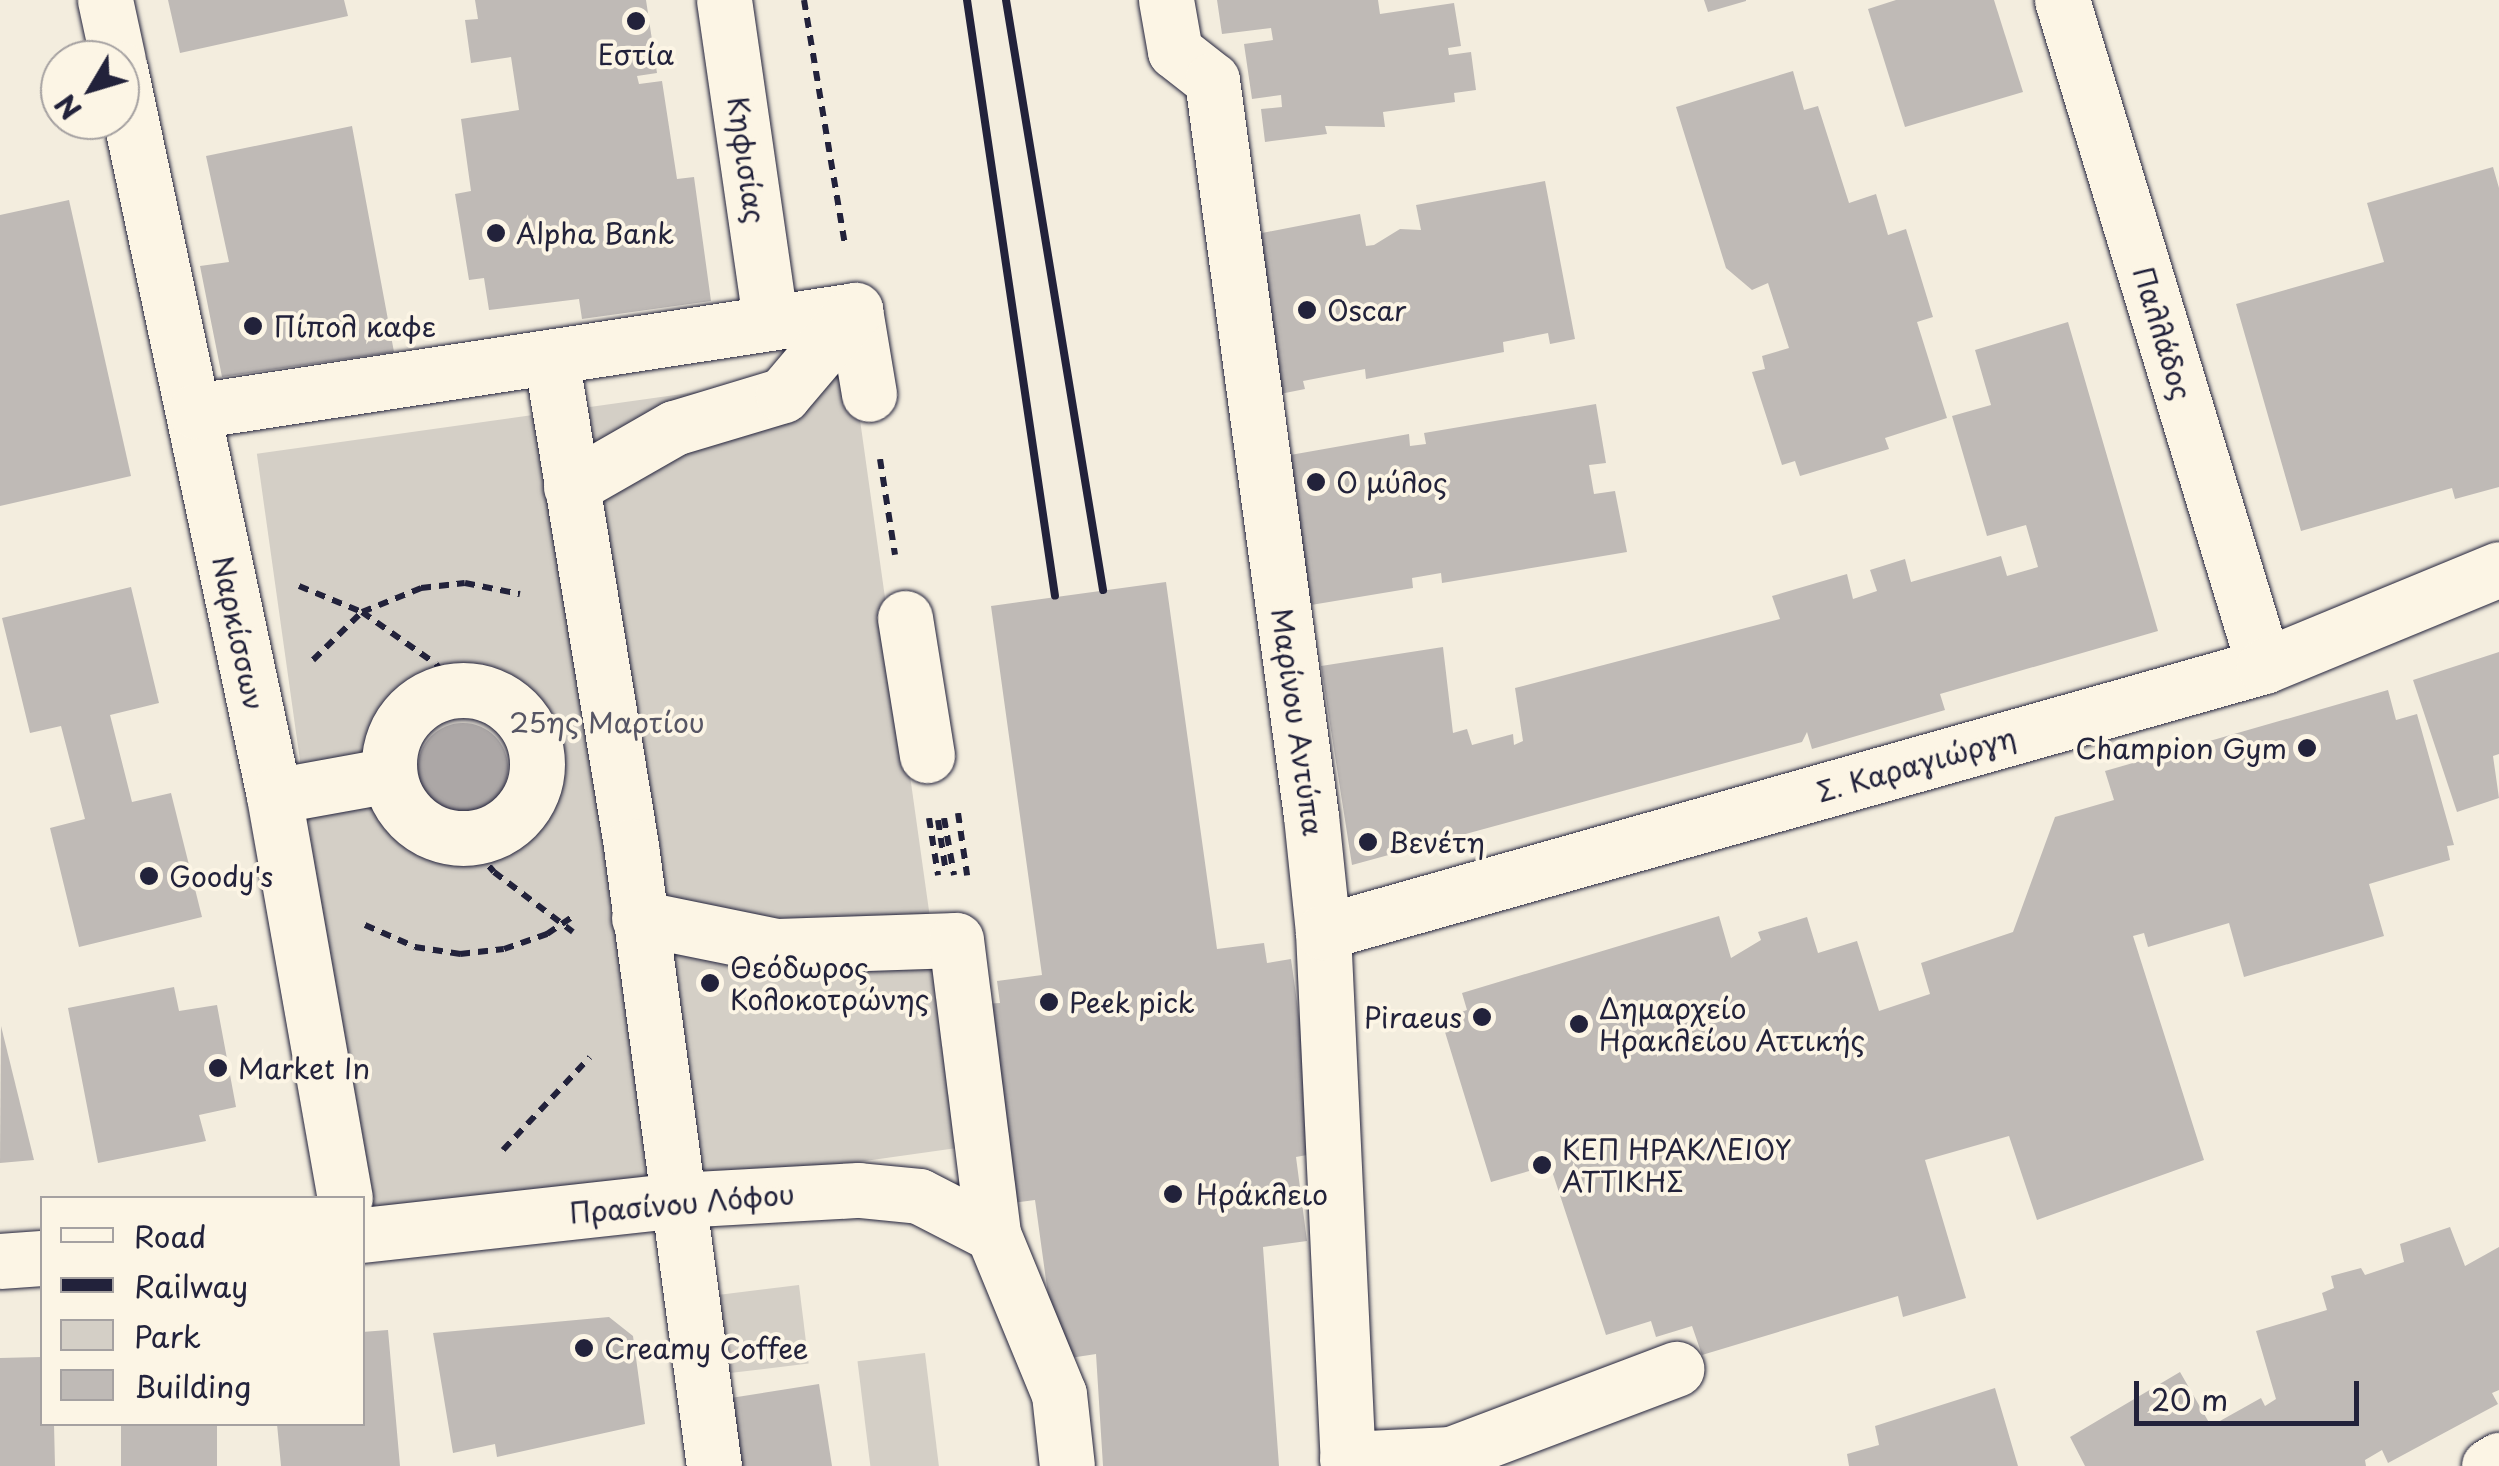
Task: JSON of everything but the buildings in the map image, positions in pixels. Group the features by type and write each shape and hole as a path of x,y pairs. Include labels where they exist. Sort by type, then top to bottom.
{"street":[{"path":"105,0 114,40"},
{"name":"Κηφισίας","path":"724,0 770,321"},
{"name":"Μαρίνου Αντύπα","path":"1166,0 1175,51 1212,80 1293,819 1323,932 1348,1463"},
{"name":"Παλλάδος","path":"2062,0 2264,666"},
{"name":"Ναρκίσσων","path":"136,140 274,796 345,1196"},
{"path":"195,411 855,310"},
{"path":"855,310 870,394"},
{"path":"571,487 674,428 783,396 855,310"},
{"path":"551,357 630,846 714,1466"},
{"path":"1224,373 1267,711"},
{"name":"Σ. Καραγιώργη","path":"1323,932 2264,666 2499,568"},
{"path":"905,618 927,755"},
{"path":"478,691 510,706 531,735 536,759 526,804 500,829 466,839 430,832 402,808 389,775 392,740 411,709 442,692 478,691"},
{"path":"536,759 612,744"},
{"path":"274,796 389,775"},
{"path":"645,960 777,946 952,940 993,1234 1059,1394 1068,1466"},
{"name":"Πρασίνου Λόφου","path":"365,1235 678,1200 859,1190 919,1196 993,1234"},
{"path":"0,1261 40,1258"},
{"path":"1348,1463 1451,1454 1676,1370"},
{"path":"2489,1466 2499,1460"}],"path":[{"path":"804,0 855,310"},
{"path":"870,394 905,618"},
{"path":"305,674 362,612 421,588 466,584 551,606 596,641"},
{"path":"228,585 308,586 362,612 436,664 457,691"},
{"path":"927,755 952,940"},
{"path":"956,806 969,885"},
{"path":"943,810 955,884"},
{"path":"928,811 952,940"},
{"path":"466,839 494,872 559,926 645,960 504,1148 478,1222"},
{"path":"360,921 416,947 460,954 504,949 559,926 614,877 630,846"}],"green space":[{"name":"25ης Μαρτίου","path":"853,370 962,1147 366,1231 365,1196 361,1196 257,454"},
{"path":"799,1285 809,1363 717,1375 708,1296"},
{"path":"925,1353 939,1466 870,1466 858,1361"}],"shaded area":[{"path":"463,723 495,736 508,768 495,800 463,813 431,800 418,768 431,736"}],"railway":[{"path":"967,0 1055,596"},
{"path":"1006,0 1103,590"}],"place":[{"name":"Εστία","path":"636,21"},
{"name":"Alpha Bank","path":"496,233"},
{"name":"Oscar","path":"1307,310"},
{"name":"Πίπολ καφε","path":"253,326"},
{"name":"Ο μύλος","path":"1316,482"},
{"name":"Champion Gym","path":"2307,748"},
{"name":"Βενέτη","path":"1368,842"},
{"name":"Goody's","path":"149,876"},
{"name":"Θεόδωρος Κολοκοτρώνης","path":"710,983"},
{"name":"Peek pick","path":"1049,1002"},
{"name":"Piraeus","path":"1482,1017"},
{"name":"Δημαρχείο Ηρακλείου Αττικής","path":"1579,1024"},
{"name":"Market In","path":"218,1068"},
{"name":"ΚΕΠ ΗΡΑΚΛΕΙΟΥ ΑΤΤΙΚΗΣ","path":"1542,1165"},
{"name":"Ηράκλειο","path":"1173,1194"},
{"name":"Creamy Coffee","path":"584,1348"}]}
